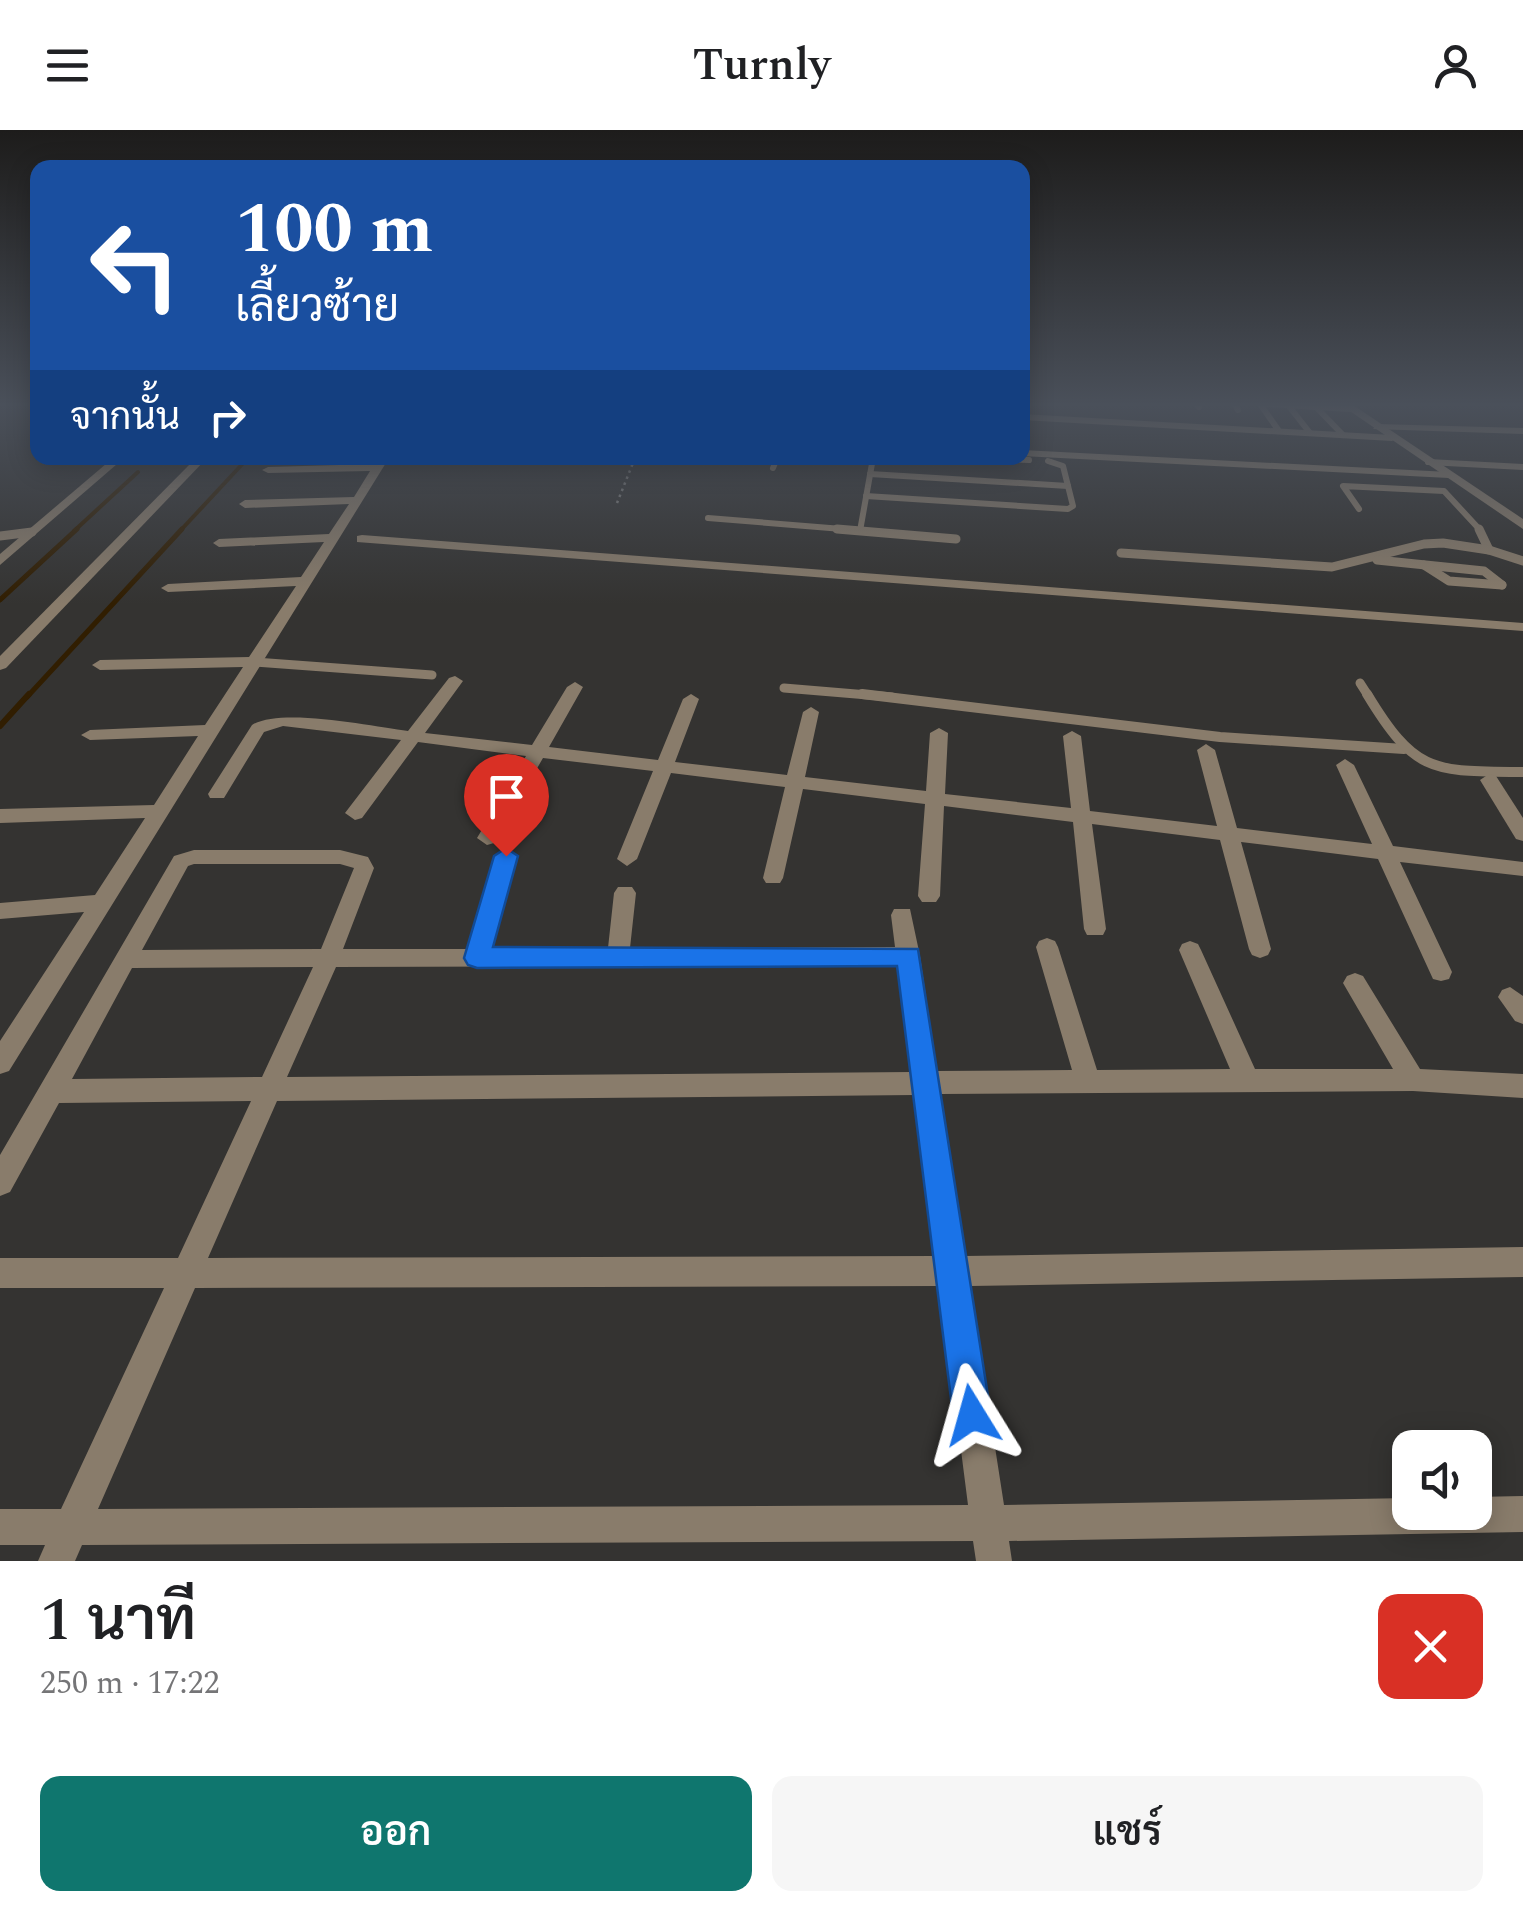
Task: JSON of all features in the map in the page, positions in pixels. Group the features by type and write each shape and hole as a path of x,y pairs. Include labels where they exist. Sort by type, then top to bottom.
{"street":[{"path":"0,561 105,470"},
{"path":"0,665 191,470"},
{"path":"0,1064 10,1033 100,903 377,470"},
{"path":"1439,470 1523,525"},
{"path":"245,504 358,500"},
{"path":"219,542 334,538"},
{"path":"362,539 1523,628"},
{"path":"168,588 306,581"},
{"path":"100,665 255,662"},
{"path":"355,812 456,681"},
{"path":"487,838 575,687"},
{"path":"627,859 691,700"},
{"path":"773,878 811,712"},
{"path":"218,794 258,730 268,723 283,721 1523,869"},
{"path":"90,735 210,730"},
{"path":"930,896 939,733"},
{"path":"1072,736 1095,930"},
{"path":"1206,750 1260,949"},
{"path":"1345,765 1441,972"},
{"path":"1489,780 1523,834"},
{"path":"0,816 157,811"},
{"path":"477,958 506,856"},
{"path":"0,1182 178,866 187,858 355,858 364,868 329,957 56,1561"},
{"path":"618,959 625,893"},
{"path":"0,910 100,903"},
{"path":"902,915 994,1561"},
{"path":"1047,947 1089,1084"},
{"path":"1190,950 1248,1080"},
{"path":"127,959 909,956"},
{"path":"1354,983 1413,1080"},
{"path":"54,1090 928,1086 1248,1080 1413,1080 1523,1086"},
{"path":"0,1273 951,1271 1523,1262"},
{"path":"0,1526 988,1523 1523,1514"}],"lane":[{"path":"860,531 871,470"},
{"path":"866,496 1062,510 1073,506 1061,470"},
{"path":"1328,470 1448,476"},
{"path":"870,474 1068,486"},
{"path":"1360,508 1343,486 1444,491 1478,528 1488,550"},
{"path":"708,518 956,539"},
{"path":"0,536 32,532"},
{"path":"1121,553 1344,567 1424,544 1488,550 1523,560"},
{"path":"1371,559 1484,571 1502,584 1444,581 1434,577 1424,565"},
{"path":"255,662 432,675"},
{"path":"1360,683 1404,749"},
{"path":"784,688 904,698 1220,737 1404,749 1433,764 1453,768 1523,772"}],"path":[{"path":"616,504 630,470"}],"waterway":[{"path":"180,531 237,470"},
{"path":"74,531 138,472"},
{"path":"0,600 77,529"},
{"path":"27,697 182,529"},
{"path":"0,726 29,694"}],"route":[{"path":"506,856 477,958 909,956 972,1415"}]}
